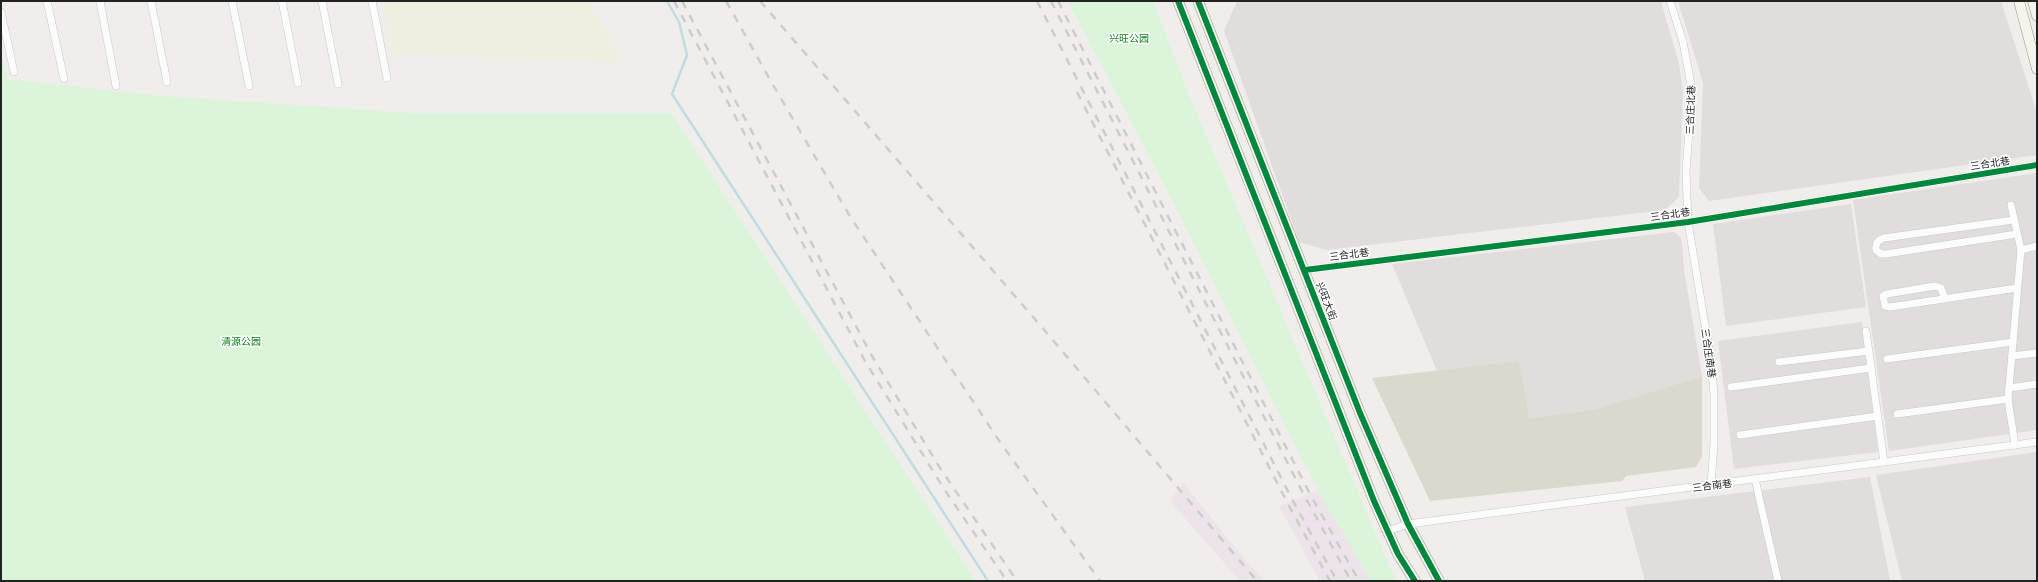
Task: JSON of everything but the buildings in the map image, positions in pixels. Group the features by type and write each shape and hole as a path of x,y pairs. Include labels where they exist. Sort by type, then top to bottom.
{"main road":[{"path":"2019,1 2037,69"},
{"path":"2033,1 2037,16"},
{"path":"1200,2 1179,4 1371,494 1398,554 1415,581"},
{"name":"兴旺大街","path":"1200,2 1360,413 1408,524 1440,581"}],"street":[{"path":"47,1 64,80"},
{"path":"100,1 116,86"},
{"path":"151,1 167,82"},
{"path":"232,1 249,86"},
{"path":"282,1 298,83"},
{"path":"322,1 338,84"},
{"path":"372,1 387,78"},
{"name":"三合庄北巷","path":"1670,1 1683,42 1692,90 1686,171 1688,222"},
{"path":"1,12 14,72"},
{"name":"三合北巷","path":"1305,270 1688,222 2037,165"},
{"path":"2011,205 2021,250 2008,399 2015,445"},
{"path":"2014,220 1884,238 1878,241 1876,250 1881,254 1886,254 2017,234"},
{"name":"三合庄南巷","path":"1688,222 1711,361 1714,394 1714,443 1711,485"},
{"path":"2021,250 2037,246"},
{"path":"1945,299 1941,288 1935,286 1887,294 1883,296 1885,306 1890,307 1945,299 2017,288"},
{"path":"1866,331 1884,462"},
{"path":"1887,359 2013,342"},
{"path":"1779,362 1869,351"},
{"path":"2012,356 2037,353"},
{"path":"1731,387 1871,368"},
{"path":"2009,388 2037,384"},
{"path":"1896,414 2008,399"},
{"path":"1740,435 1878,416"},
{"name":"三合南巷","path":"1388,531 1408,524 2037,442"},
{"path":"1755,479 1778,581"}],"shaded area":[{"path":"1237,1 1661,1 1679,64 1683,93 1679,197 1665,210 1326,250 1299,242 1224,31"},
{"path":"1678,1 2001,1 2037,113 2037,155 1709,201 1699,188 1703,83"},
{"path":"2037,173 2037,430 1889,451 1853,200"},
{"path":"1851,204 1866,307 1726,326 1713,224"},
{"path":"1674,232 1681,237 1682,242 1684,270 1702,376 1596,409 1530,418 1519,361 1437,371 1392,264"},
{"path":"1862,322 1878,452 1734,469 1718,341"},
{"path":"1519,361 1530,418 1596,409 1702,376 1702,456 1696,467 1626,476 1622,481 1430,501 1372,378"},
{"path":"2037,452 2037,581 1902,581 1876,475"},
{"path":"1870,477 1890,581 1645,581 1625,507"},
{"path":"1183,483 1264,581 1240,581 1170,501"},
{"path":"1318,490 1371,581 1320,581 1279,506"}],"green space":[{"path":"383,1 588,1 622,62 393,53"},
{"name":"兴旺公园","path":"1068,1 1153,1 1188,93 1390,568 1398,581 1371,581 1318,490 1167,190"},
{"name":"清源公园","path":"1,55 7,79 161,96 411,113 671,113 976,581 1,581"}],"waterway":[{"path":"667,1 679,22 687,55 672,94 988,581"}],"railway":[{"path":"674,1 865,361 944,489 1007,581"},
{"path":"682,1 872,356 940,468 1017,581"},
{"path":"726,1 773,85 851,218 1000,442 1100,581"},
{"path":"760,1 1046,332 1257,581"},
{"path":"1037,1 1293,501 1337,581"},
{"path":"1051,1 1304,495 1351,581"},
{"path":"1058,1 1310,494 1359,581"},
{"path":"1077,92 1288,504 1330,581"}],"cycle path":[{"path":"1178,1 1374,501 1398,554 1415,581"},
{"path":"1198,1 1360,413 1408,524 1439,581"},
{"path":"1305,270 1688,222 2037,165"}]}
